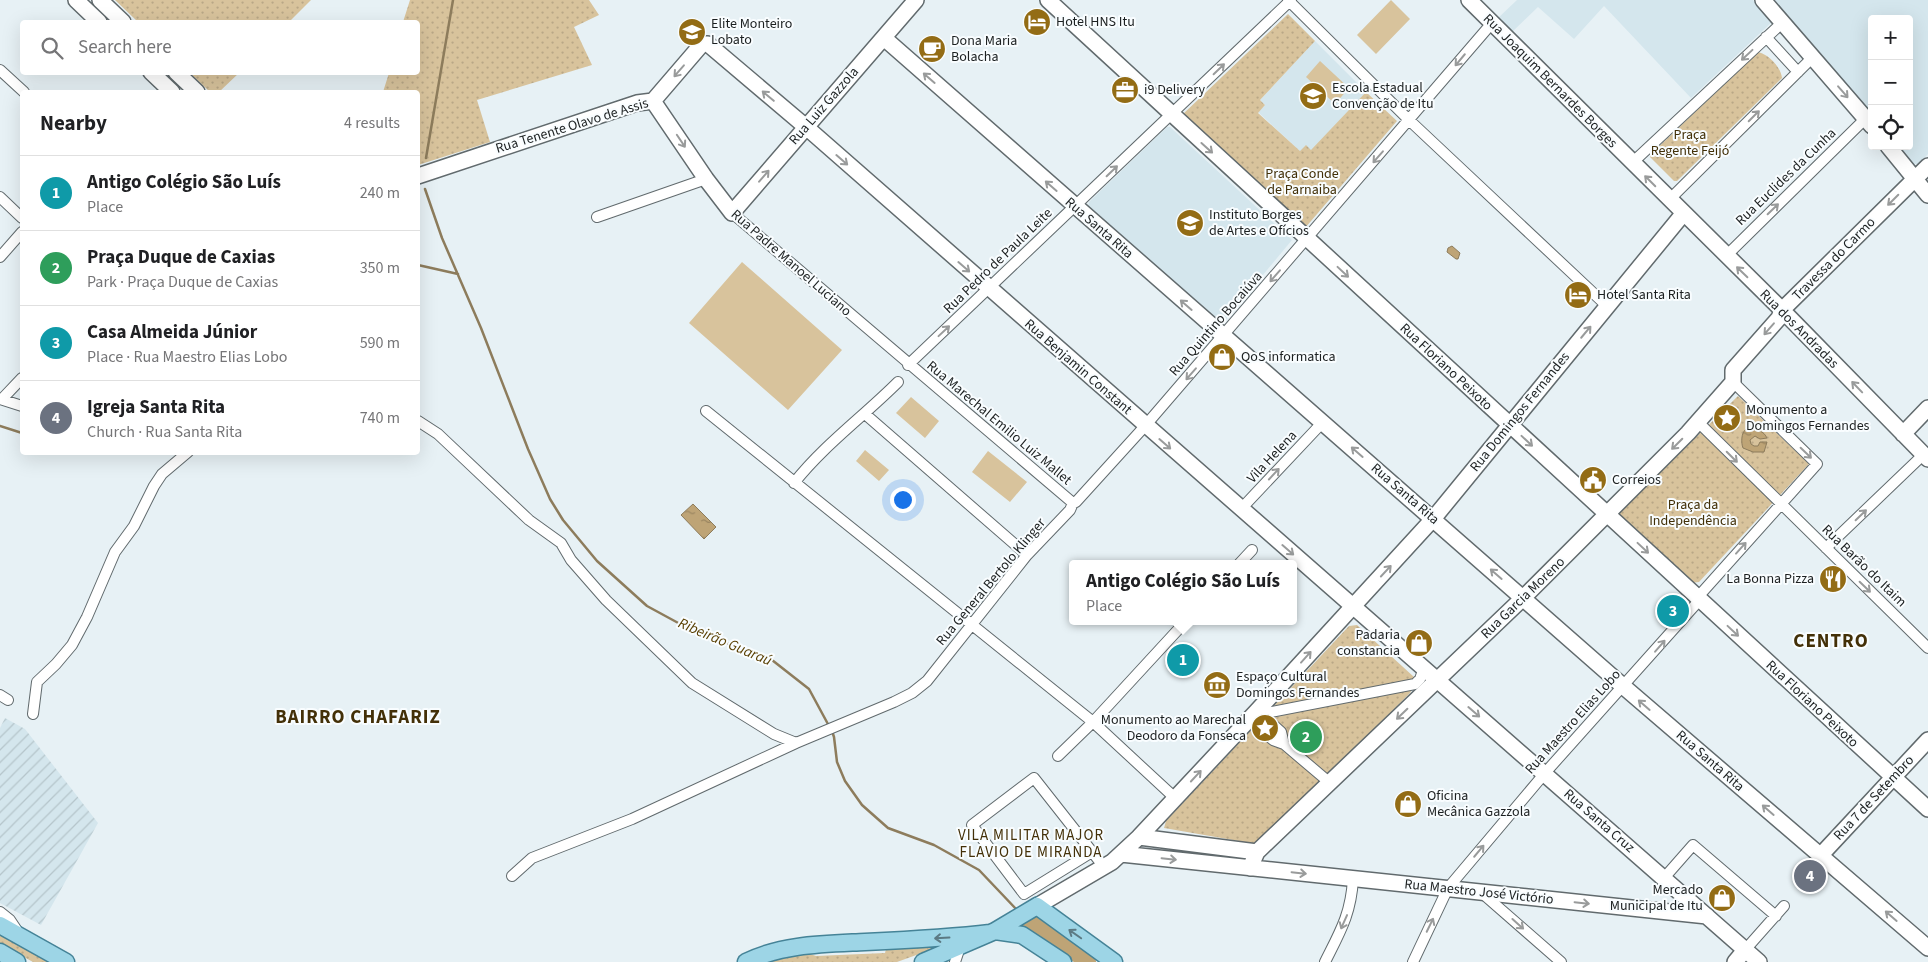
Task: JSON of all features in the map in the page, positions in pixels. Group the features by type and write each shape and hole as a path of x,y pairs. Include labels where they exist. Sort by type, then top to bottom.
{"main road":[{"path":"936,960 958,955 1024,914"},
{"path":"1024,914 1016,929 1063,962"},
{"path":"1024,914 1114,962"},
{"path":"0,925 66,962"},
{"path":"746,962 781,950 808,945 953,937 993,932 1022,935"},
{"path":"781,950 792,954 798,962"},
{"path":"0,952 17,962"}],"street":[{"path":"76,0 98,20"},
{"path":"100,0 122,20"},
{"name":"Rua Luiz Gazzola","path":"732,213 916,0"},
{"path":"1048,0 1170,115 1307,239 1492,23"},
{"name":"Rua Joaquim Bernardes Borges","path":"1468,0 1632,162"},
{"path":"1763,0 1868,121"},
{"path":"1170,115 1290,1 1409,120 1607,306"},
{"path":"1782,22 1632,162 1669,200 1813,57"},
{"path":"1766,37 1798,72"},
{"name":"Rua Santa Rita","path":"884,38 1624,687 1928,948"},
{"name":"Rua Benjamin Constant","path":"705,43 806,128 1424,668"},
{"name":"Rua Tenente Olavo de Assis","path":"420,175 620,109 653,101 705,43"},
{"path":"0,70 22,90"},
{"path":"154,75 170,90"},
{"path":"179,75 195,90"},
{"name":"Rua Padre Manoel Luciano","path":"653,101 706,179 732,213 908,364"},
{"name":"Rua Pedro de Paula Leite","path":"908,364 1170,115"},
{"name":"Rua Euclides da Cunha","path":"1726,256 1868,123"},
{"path":"1891,150 1928,195"},
{"name":"Travessa do Carmo","path":"1733,382 1734,370 1779,318 1782,310 1928,166"},
{"path":"597,217 706,179"},
{"path":"0,197 20,216"},
{"name":"Rua dos Andradas","path":"1669,200 1782,310 1926,457"},
{"name":"Rua Domingos Fernandes","path":"1121,854 1256,715 1352,606 1434,519 1683,214"},
{"path":"0,257 20,234"},
{"name":"Rua Quintino Bocaiúva","path":"1145,426 1307,239"},
{"name":"Rua Floriano Peixoto","path":"1307,239 1607,515"},
{"name":"Rua Marechal Emilio Luiz Mallet","path":"908,364 1073,503"},
{"path":"20,380 1,399 20,405"},
{"path":"794,483 810,463 866,414 898,382"},
{"path":"1733,382 1817,464 1697,598 1607,515 1698,422 1733,382"},
{"path":"1903,434 1928,408"},
{"path":"706,412 1093,722 1175,798"},
{"path":"866,414 1027,555"},
{"path":"420,422 438,434 529,520 561,543 571,560 599,594 692,683 774,734 796,743"},
{"path":"1698,422 1780,504"},
{"name":"Vila Helena","path":"1241,509 1322,423"},
{"name":"Rua General Bertolo Klinger","path":"512,876 532,858 632,819 796,743 912,693 927,681 1027,555 1145,426"},
{"path":"33,714 37,682 72,645 87,617 114,552 134,526 162,474 184,455"},
{"path":"1826,548 1926,457"},
{"name":"Rua Barão do Itaim","path":"1780,504 1928,648"},
{"name":"Rua Garcia Moreno","path":"1257,852 1438,680 1607,515"},
{"path":"1243,560 1252,550"},
{"name":"Rua Floriano Peixoto","path":"1697,598 1928,809"},
{"name":"Rua Maestro Elias Lobo","path":"1412,962 1448,888 1545,773 1624,687 1696,604 1697,598"},
{"path":"1058,756 1093,722 1182,625"},
{"path":"1330,783 1284,744 1273,740 1256,715 1415,684 1420,679 1424,668"},
{"name":"Rua Santa Cruz","path":"1424,668 1759,962"},
{"name":"Rua 7 de Setembro","path":"1820,856 1928,740"},
{"path":"1092,852 1024,894 972,825 1034,778 1104,867"},
{"path":"1139,837 1257,852 1250,868"},
{"path":"1664,878 1693,845 1776,916"},
{"path":"1024,914 1104,867 1121,854"},
{"name":"Rua Maestro José Victório","path":"1121,854 1707,916"},
{"path":"1325,962 1349,909 1352,899 1353,879"},
{"path":"1482,892 1561,962"},
{"path":"1735,962 1784,906"},
{"path":"0,912 10,920 21,937"}],"shaded area":[{"path":"1517,0 1753,0 1772,22 1691,98 1604,6 1574,39 1538,7 1511,33 1497,19"},
{"path":"1772,0 1928,0 1928,154 1918,164 1912,164 1900,150 1913,150 1913,15 1868,15 1868,112"},
{"name":"Escola Estadual Convenção de Itu","path":"1315,41 1366,92 1311,151 1300,151 1258,112 1265,105 1260,100"},
{"name":"Instituto Borges de Artes e Ofícios","path":"1167,127 1170,127 1292,240 1223,323 1088,207 1089,202"},
{"path":"5,718 25,729 98,823 41,925 0,903 0,728"}],"green space":[{"path":"115,0 311,0 291,20 136,20"},
{"path":"410,0 589,0 599,15 574,27 592,65 477,100 490,142 420,164 420,90 384,90 388,75 420,75 420,20 404,20"},
{"path":"1391,0 1410,19 1376,54 1357,35"},
{"name":"Praça Conde de Parnaiba","path":"1288,14 1315,41 1260,100 1265,105 1258,113 1300,151 1306,145 1311,150 1366,92 1397,121 1305,228 1182,115"},
{"name":"Praça Regente Feijó","path":"1758,52 1766,55 1773,62 1782,78 1677,181 1674,181 1650,155"},
{"path":"1320,61 1349,88 1335,104 1306,77"},
{"path":"192,75 237,75 221,90 208,90"},
{"path":"742,262 842,350 788,410 689,323"},
{"name":"Praça da Independência","path":"1738,396 1809,464 1699,582 1691,583 1617,515"},
{"path":"911,397 939,421 925,438 896,413"},
{"path":"865,450 889,470 879,481 856,461"},
{"path":"988,451 1027,482 1010,502 972,472"},
{"path":"1357,625 1414,677 1415,684 1410,693 1334,770 1256,844 1164,828 1166,821 1349,626"},
{"path":"0,931 56,962 33,962 0,944"},
{"path":"887,945 934,945 935,947 897,962 771,962 773,957 804,952 816,956 885,953"}],"water":[{"path":"1452,246 1460,253 1458,259 1447,252 1448,248"},
{"path":"1746,429 1758,431 1765,435 1767,438 1760,439 1755,436 1750,440 1754,446 1758,446 1760,442 1767,442 1764,452 1753,452 1743,448 1742,438"},
{"path":"693,504 716,527 704,539 681,515"}],"waterway":[{"path":"426,158 453,0"},
{"name":"Ribeirão Guaraú","path":"425,189 442,238 481,328 528,449 550,499 563,520 597,561 647,606 693,631 772,660 809,689 829,726"},
{"path":"420,265 458,274"},
{"path":"0,426 20,432"},
{"name":"Ribeirão Guaraú","path":"832,731 837,762 845,781 862,805 888,828 934,845 979,870 1017,910"},
{"name":"Ribeirão Guaraú","path":"1027,920 1088,962"}],"place":[{"name":"Hotel HNS Itu","path":"1037,22"},
{"name":"Elite Monteiro Lobato","path":"692,32"},
{"name":"Dona Maria Bolacha","path":"932,49"},
{"name":"i9 Delivery","path":"1125,90"},
{"name":"Escola Estadual Convenção de Itu","path":"1313,96"},
{"name":"Instituto Borges de Artes e Ofícios","path":"1190,223"},
{"name":"Hotel Santa Rita","path":"1578,295"},
{"name":"QoS informatica","path":"1222,357"},
{"name":"Monumento a Domingos Fernandes","path":"1727,418"},
{"name":"Correios","path":"1593,480"},
{"name":"La Bonna Pizza","path":"1833,579"},
{"name":"Casa Almeida Júnior","path":"1673,611"},
{"name":"Padaria constancia","path":"1419,643"},
{"name":"Antigo Colégio São Luís","path":"1183,660"},
{"name":"Espaço Cultural Domingos Fernandes","path":"1217,685"},
{"name":"Monumento ao Marechal Deodoro da Fonseca","path":"1265,728"},
{"name":"Praça Duque de Caxias","path":"1306,737"},
{"name":"Oficina Mecânica Gazzola","path":"1408,804"},
{"name":"Igreja Santa Rita","path":"1810,876"},
{"name":"Mercado Municipal de Itu","path":"1722,898"}],"district":[{"name":"CENTRO","path":"1831,641"},
{"name":"BAIRRO CHAFARIZ","path":"358,717"},
{"name":"VILA MILITAR MAJOR FLAVIO DE MIRANDA","path":"1031,844"}]}
